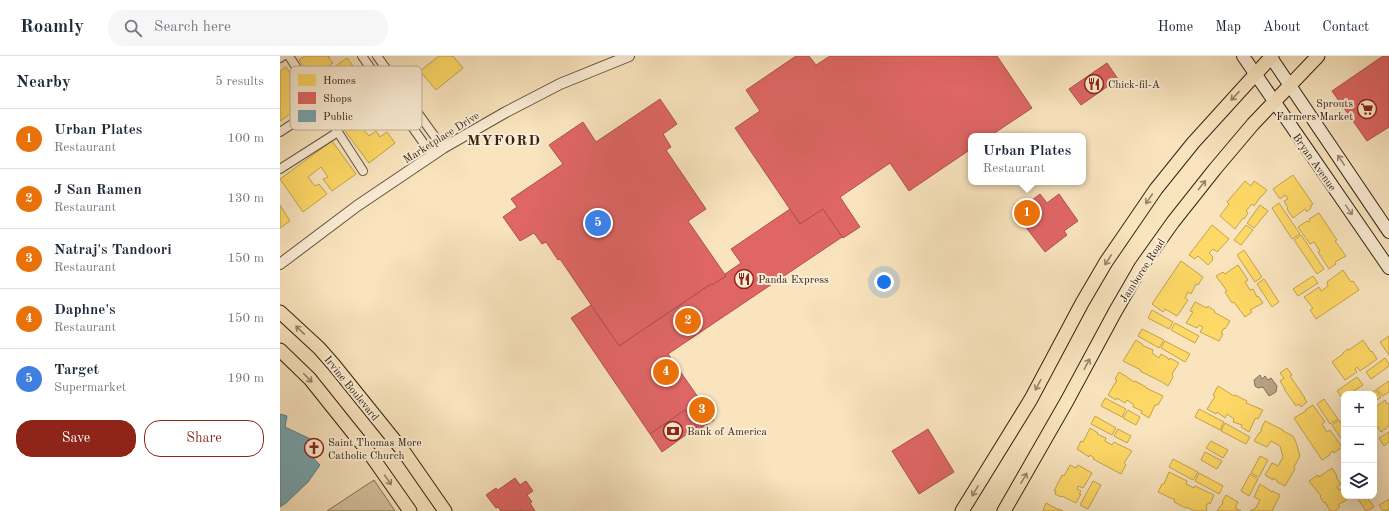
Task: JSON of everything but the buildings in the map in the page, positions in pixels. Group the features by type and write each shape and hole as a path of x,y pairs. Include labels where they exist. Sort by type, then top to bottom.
{"main road":[{"name":"Bryan Avenue","path":"1243,56 1389,268"},
{"name":"Bryan Avenue","path":"1271,56 1389,232"},
{"path":"962,511 1031,398 1082,303 1106,262 1156,189 1193,143 1271,56"},
{"name":"Jamboree Road","path":"1004,511 1141,267 1173,222 1215,169 1253,124 1318,56"},
{"name":"Irvine Boulevard","path":"280,312 319,348 334,365 404,452 445,511"},
{"path":"280,350 310,379 370,454 410,511"}],"street":[{"path":"289,56 295,66"},
{"path":"362,56 369,66"},
{"path":"377,56 384,66"},
{"name":"Marketplace Drive","path":"280,264 322,232 432,154 506,112 560,84 629,56"},
{"path":"422,119 443,148"},
{"path":"280,132 290,125"},
{"path":"415,130 432,154"},
{"path":"280,169 338,132 362,172"}],"shaded area":[{"path":"1260,375 1262,379 1265,376 1268,380 1271,378 1277,386 1276,392 1269,396 1263,387 1258,388 1255,386 1254,380"},
{"path":"374,480 395,511 327,511"}],"place":[{"name":"Chick-fil-A","path":"1094,84"},
{"name":"Sprouts Farmers Market","path":"1367,109"},
{"name":"Urban Plates","path":"1027,213"},
{"name":"Target","path":"598,223"},
{"name":"Panda Express","path":"744,279"},
{"name":"J San Ramen","path":"688,321"},
{"name":"Daphne's","path":"666,372"},
{"name":"Natraj's Tandoori","path":"702,410"},
{"name":"Bank of America","path":"673,431"},
{"name":"Saint Thomas More Catholic Church","path":"314,448"}],"district":[{"name":"MYFORD","path":"504,140"}]}
